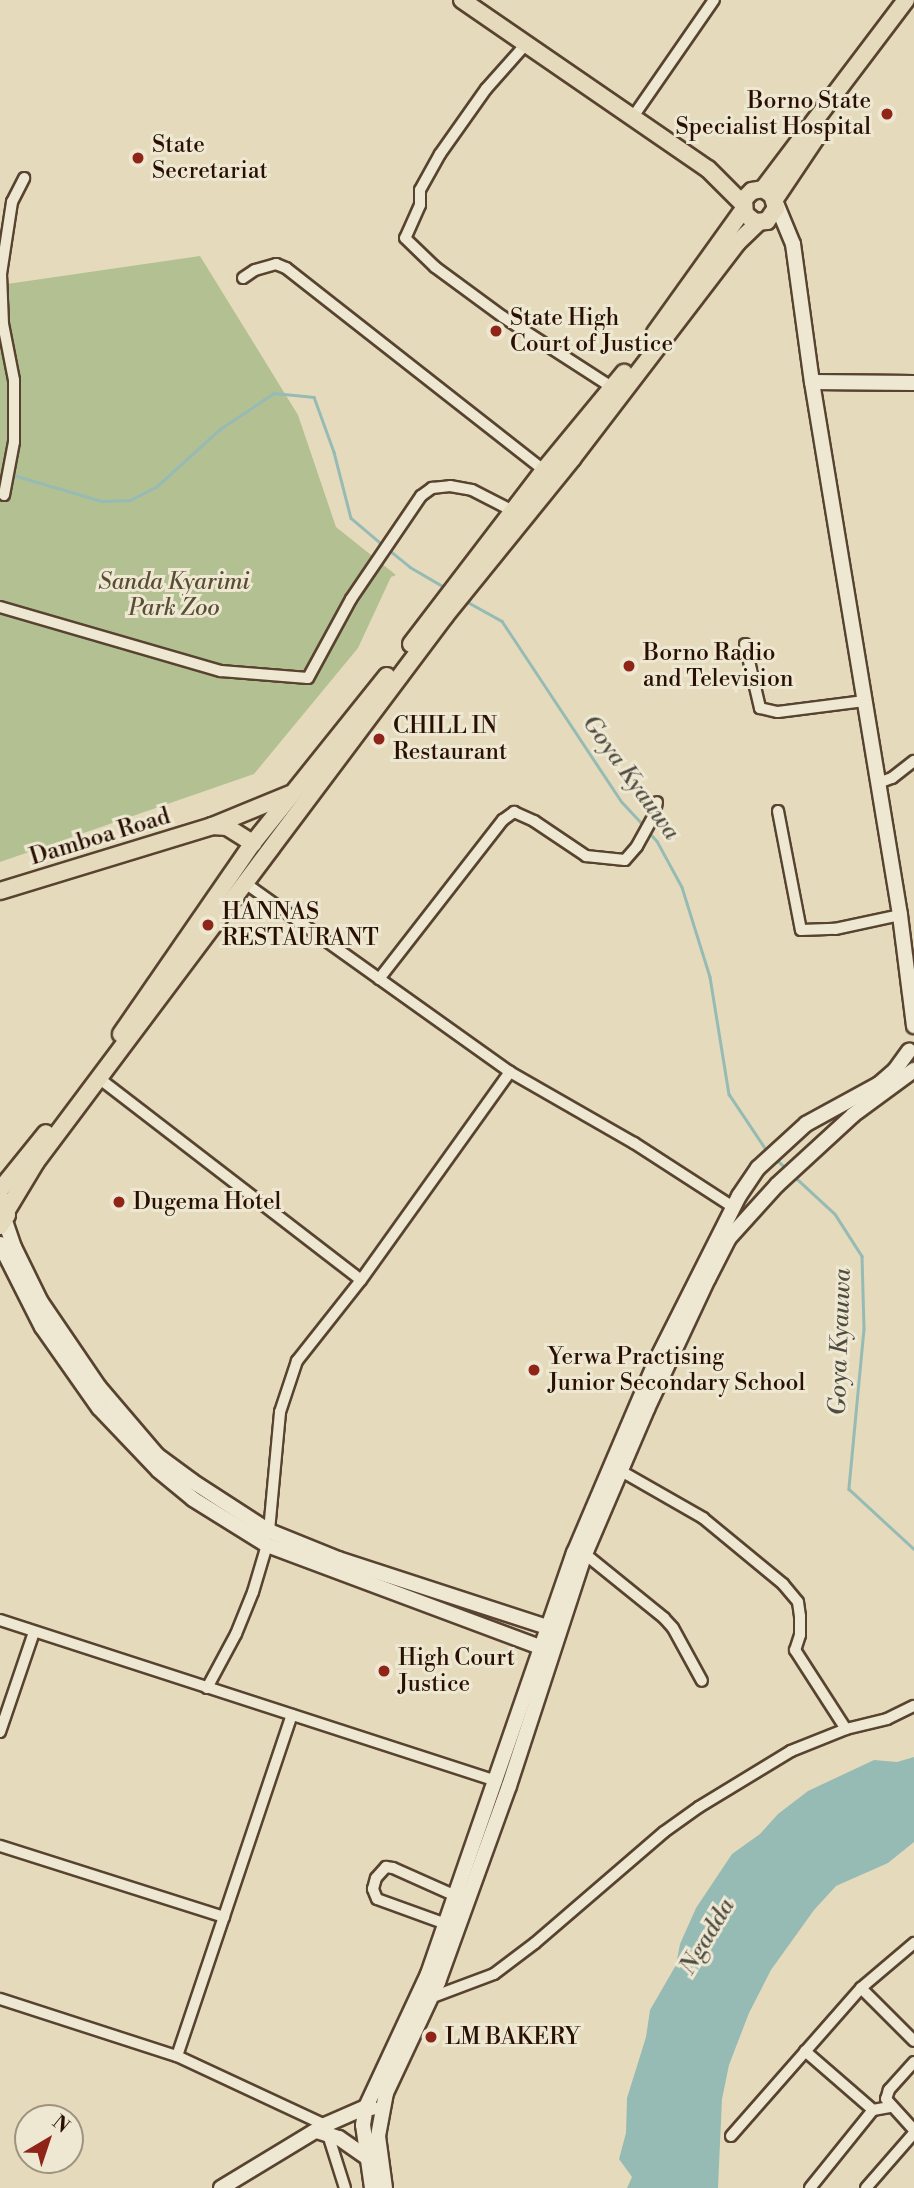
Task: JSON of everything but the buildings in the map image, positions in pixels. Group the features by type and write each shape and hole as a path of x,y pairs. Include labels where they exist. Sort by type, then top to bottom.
{"main road":[{"path":"462,0 708,169 743,207 748,217 763,221 793,244"},
{"path":"474,0 715,166 768,195 793,244 812,382 912,984 914,1026"},
{"path":"768,195 817,136 904,4"},
{"path":"494,545 513,511 544,470 613,388 743,207 747,194 768,195"},
{"path":"0,1190 7,1169 109,1051 290,794 494,545 572,459 732,250 774,213 768,195"},
{"path":"812,382 914,383"},
{"path":"440,613 245,883 36,1162 3,1214 41,1302 99,1387 157,1455 268,1538 553,1629"},
{"name":"Damboa Road","path":"0,891 212,826 290,794"},
{"path":"212,826 228,827 253,843"},
{"path":"372,2188 363,2125 430,1998 509,1786 574,1553 655,1363 733,1207 758,1168 799,1129 879,1084 913,1057"},
{"path":"553,1629 621,1471 730,1238 777,1185 913,1057"},
{"path":"0,1244 42,1327 99,1408 158,1470 194,1499 268,1538 547,1650"},
{"path":"385,2188 374,2108 428,1974 496,1781 547,1650"},
{"path":"221,2188 323,2130 374,2108"},
{"path":"323,2130 349,2143 368,2158"}],"street":[{"path":"637,111 715,0"},
{"path":"526,44 486,89 440,154 420,190 420,205 405,238 435,267 503,317 613,388"},
{"path":"5,492 12,454 14,380 3,324 1,274 12,202 24,178"},
{"path":"243,278 255,270 276,264 286,268 544,470"},
{"path":"0,607 221,671 308,678 351,599 421,496 432,488 450,486 472,490 513,511"},
{"path":"745,644 760,708 778,712 864,701"},
{"path":"878,783 892,778 914,761"},
{"path":"379,979 503,820 514,812 534,821 586,856 625,860 637,846 656,807"},
{"path":"778,811 801,930 835,929 900,915"},
{"path":"245,883 510,1072 634,1143 733,1207"},
{"path":"207,1688 240,1624 268,1538 280,1412 297,1361 362,1280 510,1072"},
{"path":"100,1079 362,1280"},
{"path":"621,1471 703,1518 783,1584 797,1602 800,1615 800,1635 795,1650 846,1729"},
{"path":"585,1554 664,1618 702,1681"},
{"path":"0,1620 496,1781"},
{"path":"0,1732 34,1632"},
{"path":"430,1998 494,1974 535,1943 664,1832 699,1807 791,1751 846,1729 887,1719 914,1706"},
{"path":"177,2056 292,1714"},
{"path":"0,1846 224,1917"},
{"path":"446,1924 377,1899 373,1889 376,1878 386,1867 393,1868 456,1896"},
{"path":"912,1945 914,1961"},
{"path":"731,2136 861,1988 912,1945"},
{"path":"861,1988 914,2041"},
{"path":"0,2000 177,2056 323,2130 345,2188"},
{"path":"805,2051 873,2110"},
{"path":"866,2188 914,2131 890,2107 886,2099 889,2090 914,2062"},
{"path":"810,2188 873,2110 890,2107"}],"green space":[{"name":"Sanda Kyarimi Park Zoo","path":"200,256 298,415 336,527 396,575 391,577 358,648 254,774 0,862 0,285"}],"water":[{"name":"Ngadda","path":"914,1757 914,1842 888,1863 836,1886 814,1910 771,1970 749,2013 729,2065 722,2099 718,2188 627,2188 632,2177 619,2159 626,2133 627,2098 646,2037 650,2010 676,1965 680,1944 696,1908 732,1854 760,1834 778,1814 808,1791 874,1760 897,1762"}],"waterway":[{"name":"Goya Kyauwa","path":"10,474 102,501 130,500 156,487 220,429 274,393 314,397 334,452 351,518 383,545"},
{"name":"Goya Kyauwa","path":"388,549 410,567 446,588"},
{"name":"Goya Kyauwa","path":"466,601 502,621 622,802 644,826"},
{"name":"Goya Kyauwa","path":"648,831 657,841 682,887 710,977 729,1094 767,1151"},
{"name":"Goya Kyauwa","path":"775,1158 788,1170"},
{"name":"Goya Kyauwa","path":"795,1177 835,1214 862,1256 864,1329 849,1489 914,1549"}],"place":[{"name":"Borno State Specialist Hospital","path":"887,114"},
{"name":"State Secretariat","path":"138,158"},
{"name":"State High Court of Justice","path":"496,331"},
{"name":"Borno Radio and Television","path":"629,666"},
{"name":"CHILL IN Restaurant","path":"379,739"},
{"name":"HANNAS RESTAURANT","path":"208,925"},
{"name":"Dugema Hotel","path":"119,1202"},
{"name":"Yerwa Practising Junior Secondary School","path":"534,1370"},
{"name":"High Court Justice","path":"384,1671"},
{"name":"LM BAKERY","path":"431,2037"}]}
